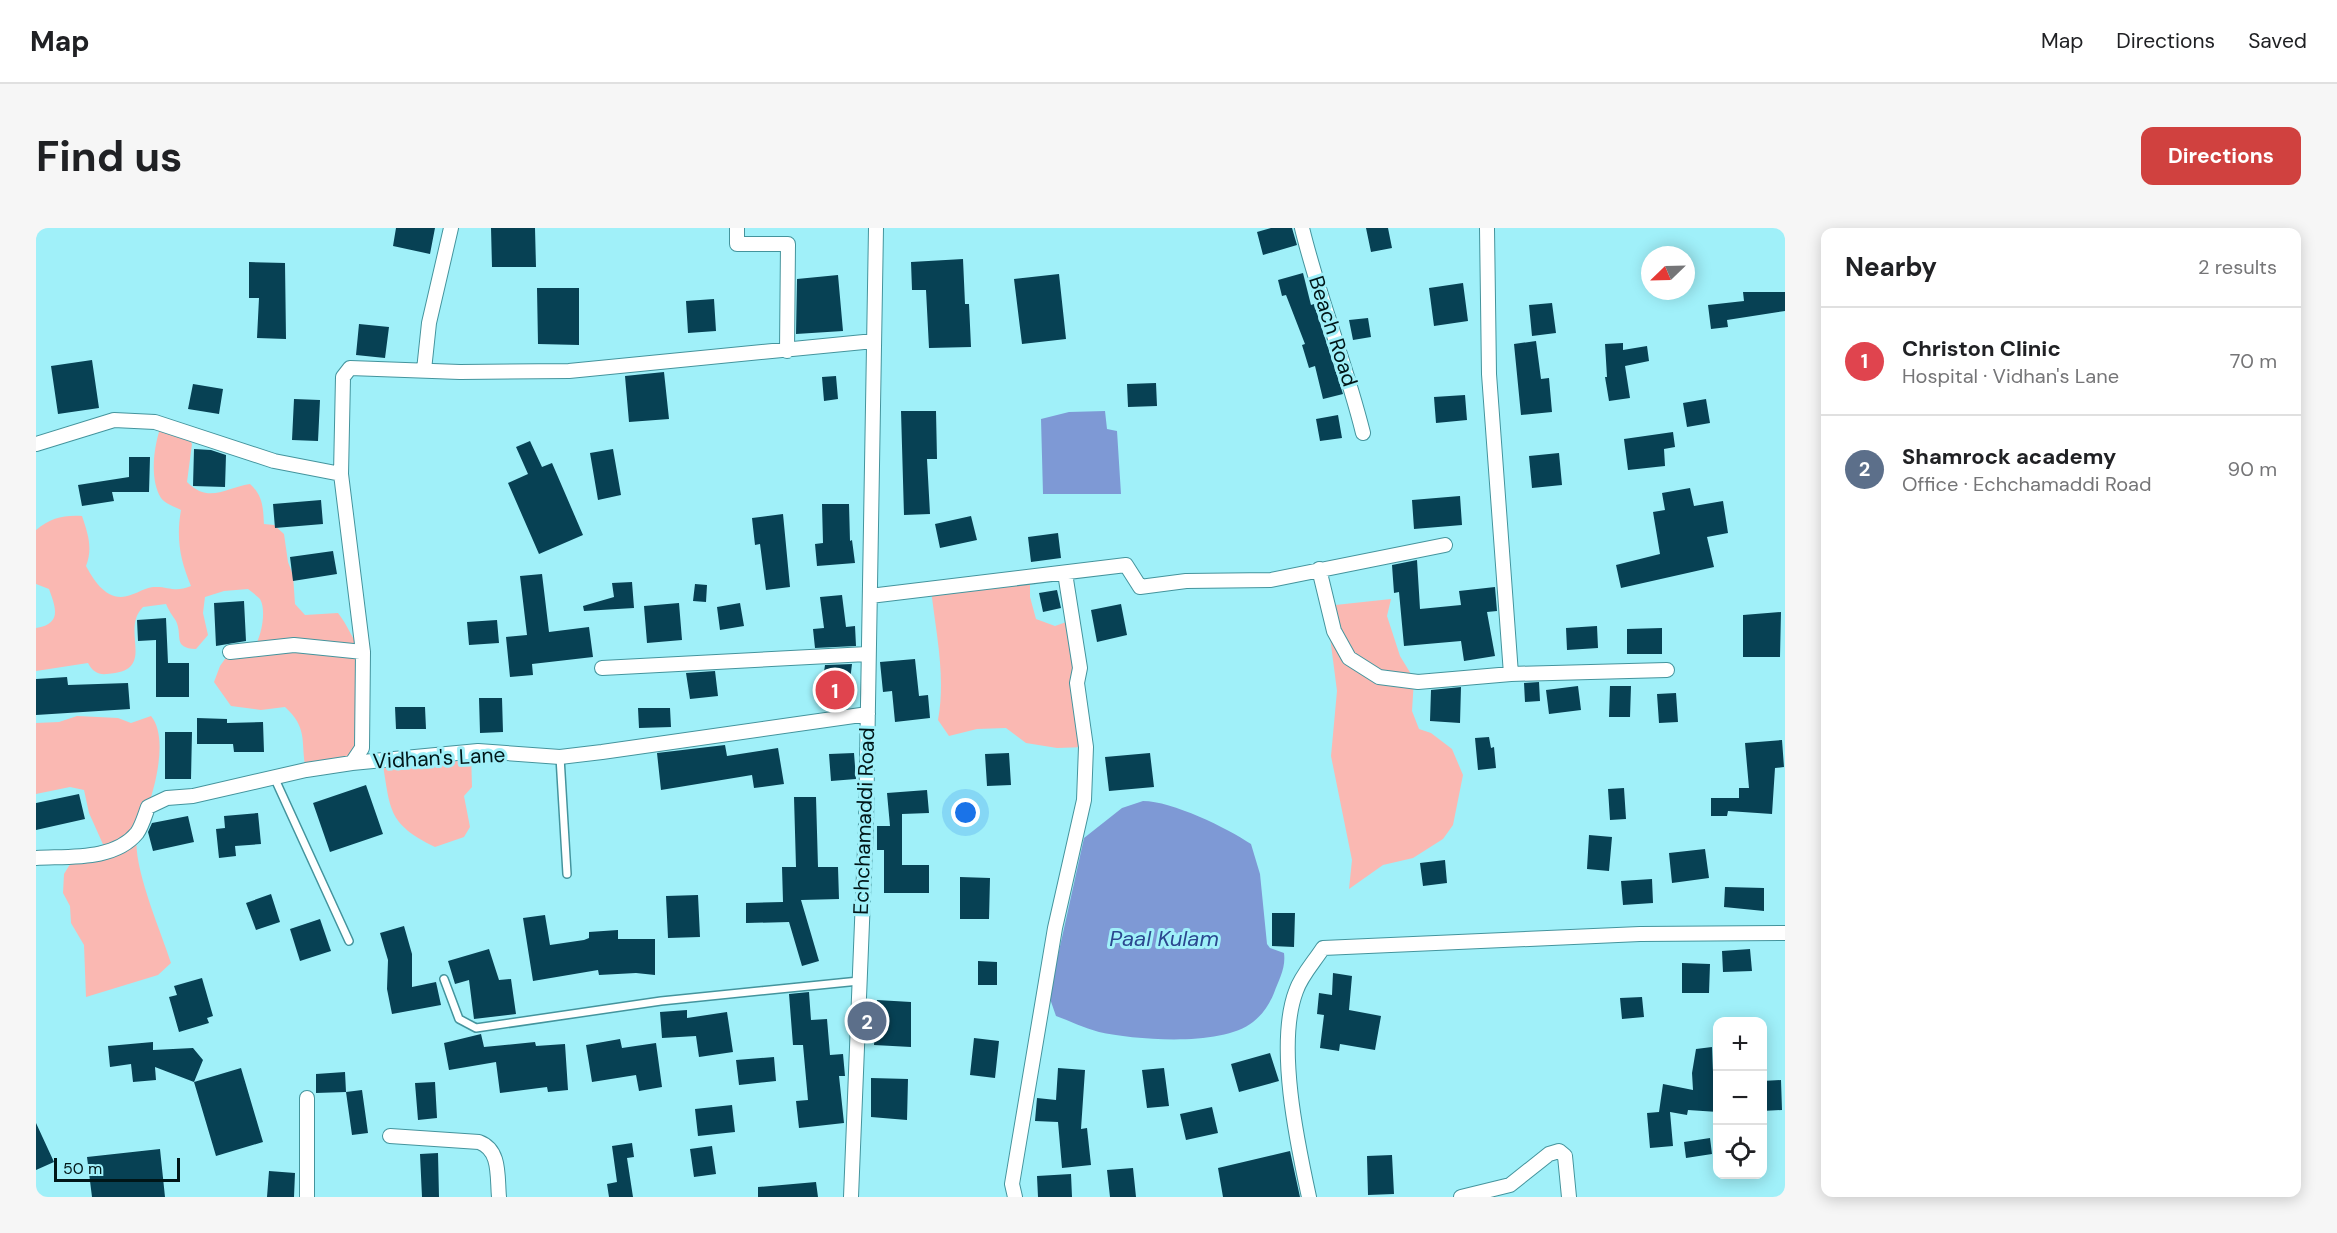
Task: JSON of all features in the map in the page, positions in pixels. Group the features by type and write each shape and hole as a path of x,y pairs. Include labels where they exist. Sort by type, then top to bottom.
{"street":[{"path":"424,370 429,322 451,228"},
{"path":"737,228 737,244 789,244 787,351"},
{"name":"Echchamaddi Road","path":"851,1197 868,714 867,654 876,228"},
{"name":"Beach Road","path":"1302,228 1313,272 1350,380 1363,433"},
{"path":"1486,228 1490,385 1511,674"},
{"path":"352,763 362,748 363,652 341,474 343,377 350,368 569,371 873,341"},
{"path":"36,444 114,420 154,422 274,460 341,474"},
{"path":"870,596 1126,565 1140,587 1186,581 1271,580 1445,544"},
{"path":"1320,569 1334,631 1349,658 1379,677 1418,682 1511,674 1667,670"},
{"path":"1015,1197 1012,1184 1055,928 1084,800 1086,747 1077,683 1080,668 1065,573"},
{"path":"230,652 294,645 363,652"},
{"path":"602,668 867,654"},
{"name":"Vidhan's Lane","path":"36,858 99,854 126,843 138,832 148,807 167,798 193,796 274,777 352,763 477,751 560,756 868,714"},
{"path":"1309,1197 1295,1132 1288,1039 1289,1013 1296,989 1323,948 1640,934 1785,933"},
{"path":"307,1098 307,1197"},
{"path":"390,1136 479,1142 487,1145 495,1156 499,1197"},
{"path":"1461,1197 1510,1185 1549,1154 1559,1151 1565,1156 1569,1197"}],"lane":[{"path":"560,756 567,874"},
{"path":"274,777 349,941"},
{"path":"444,979 459,1018 476,1028 661,1001 859,981"}],"shaded area":[{"path":"161,426 187,436 192,444 187,482 195,489 217,493 250,484 254,488 261,502 264,524 274,525 284,534 288,562 293,575 295,604 305,615 338,613 363,652 362,748 352,763 306,770 301,729 285,707 261,710 231,706 214,682 220,666 230,652 253,649 258,639 263,617 262,604 260,599 248,589 224,591 205,597 203,613 208,635 196,649 181,644 178,626 166,604 143,607 137,617 135,658 131,666 122,671 107,674 98,673 88,663 36,671 36,628 50,623 55,609 49,589 36,584 36,530 52,520 82,516 89,547 86,566 96,582 109,594 125,597 153,587 176,589 191,586 180,549 181,510 162,500 155,481 155,452"},
{"path":"1030,577 1030,597 1036,619 1055,626 1072,620 1086,747 1057,748 1026,743 1006,728 977,729 949,736 938,720 941,671 931,589"},
{"path":"1391,599 1387,616 1400,656 1414,679 1412,711 1419,729 1431,733 1452,749 1463,775 1453,825 1443,839 1413,858 1383,865 1349,889 1352,860 1331,756 1337,691 1326,606"},
{"path":"77,716 118,718 131,723 151,716 156,725 160,748 157,774 137,835 137,848 148,899 171,963 158,975 86,997 84,945 71,923 70,906 63,893 64,874 75,856 106,851 89,813 84,790 70,787 36,794 36,723 59,722"},
{"path":"471,752 472,787 464,796 470,827 464,837 435,847 407,830 399,822 390,803 382,760"}],"water":[{"path":"1105,411 1107,429 1117,431 1121,494 1043,494 1041,419 1069,412"},
{"name":"Paal Kulam","path":"1143,801 1184,810 1214,823 1251,844 1260,874 1267,944 1270,948 1284,953 1284,964 1268,1005 1260,1016 1239,1030 1200,1038 1156,1039 1099,1032 1056,1016 1049,996 1084,838 1122,808"}],"building":[{"path":"396,228 435,228 430,254 393,246"},
{"path":"491,228 535,228 536,267 492,267"},
{"path":"1271,228 1292,228 1297,245 1263,255 1257,232"},
{"path":"1366,228 1388,228 1392,248 1371,252"},
{"path":"963,259 965,304 969,304 971,347 929,348 926,290 912,290 911,262"},
{"path":"249,262 285,263 286,339 257,338 259,298 249,298"},
{"path":"1303,273 1311,305 1314,304 1343,394 1323,399 1315,366 1309,368 1302,345 1305,344 1286,295 1282,296 1278,280"},
{"path":"1059,274 1066,339 1022,344 1014,279"},
{"path":"838,275 843,331 796,334 797,279"},
{"path":"1463,283 1468,321 1434,326 1429,288"},
{"path":"537,288 579,288 579,345 538,344"},
{"path":"1743,292 1785,292 1785,311 1727,320 1728,327 1711,329 1708,305 1744,301"},
{"path":"714,299 716,331 688,333 686,301"},
{"path":"1552,303 1556,333 1532,336 1529,305"},
{"path":"1368,318 1371,337 1353,340 1349,320"},
{"path":"359,324 389,327 385,358 356,355"},
{"path":"1536,341 1541,379 1549,378 1552,412 1521,415 1514,344"},
{"path":"1623,343 1623,350 1647,346 1649,361 1625,366 1630,398 1609,401 1605,377 1607,377 1605,344"},
{"path":"92,360 99,408 58,414 51,366"},
{"path":"664,372 669,419 629,422 625,376"},
{"path":"836,376 838,399 824,401 822,377"},
{"path":"1156,383 1157,406 1128,407 1127,384"},
{"path":"193,384 223,389 219,414 188,409"},
{"path":"1465,395 1467,420 1436,423 1434,397"},
{"path":"294,399 320,400 318,441 292,440"},
{"path":"1706,399 1710,423 1687,427 1683,403"},
{"path":"901,411 936,411 937,459 927,459 930,514 904,515"},
{"path":"1338,415 1342,438 1320,441 1316,419"},
{"path":"1673,432 1675,447 1664,449 1665,466 1628,470 1624,439"},
{"path":"530,441 542,467 552,463 583,535 539,554 508,483 528,474 516,447"},
{"path":"194,449 211,450 226,455 225,487 193,486"},
{"path":"613,449 621,495 598,500 590,453"},
{"path":"1559,453 1562,485 1532,488 1529,456"},
{"path":"129,457 150,457 149,492 112,492 114,501 82,506 78,485 129,477"},
{"path":"1690,488 1694,506 1723,501 1728,533 1707,537 1714,567 1621,588 1616,565 1660,554 1653,512 1665,510 1662,493"},
{"path":"1460,496 1462,525 1414,529 1412,500"},
{"path":"321,500 323,524 275,528 273,504"},
{"path":"822,504 849,504 850,541 852,540 855,563 817,566 815,544 823,543"},
{"path":"783,514 790,587 766,590 760,544 755,545 752,518"},
{"path":"971,516 977,540 940,548 935,524"},
{"path":"1058,533 1061,558 1031,562 1028,537"},
{"path":"333,551 337,574 293,581 290,557"},
{"path":"1417,560 1420,609 1461,605 1459,591 1495,587 1497,611 1487,612 1495,656 1464,661 1461,641 1404,646 1399,592 1394,593 1392,565"},
{"path":"542,574 549,632 589,627 593,657 532,664 533,675 510,677 506,637 527,635 520,576"},
{"path":"632,582 634,608 584,611 583,606 614,597 612,583"},
{"path":"695,584 707,585 706,602 693,601"},
{"path":"1057,590 1061,608 1043,612 1039,593"},
{"path":"842,595 846,627 855,626 856,646 815,648 813,629 824,628 820,597"},
{"path":"244,601 246,641 216,646 214,603"},
{"path":"679,603 682,640 647,643 644,606"},
{"path":"740,603 744,626 720,630 717,607"},
{"path":"1121,604 1127,635 1097,642 1091,610"},
{"path":"1781,612 1780,657 1743,657 1743,615"},
{"path":"166,618 168,663 189,663 189,697 156,697 156,640 138,641 137,620"},
{"path":"497,620 499,643 469,645 467,622"},
{"path":"1597,626 1598,648 1567,650 1566,628"},
{"path":"1662,628 1662,654 1627,654 1627,629"},
{"path":"915,659 919,696 928,695 930,718 895,722 892,691 883,692 880,662"},
{"path":"852,664 848,697 821,693 825,665"},
{"path":"715,671 718,696 690,699 686,673"},
{"path":"67,677 68,685 128,683 130,709 36,715 36,679"},
{"path":"1539,682 1540,701 1525,702 1524,683"},
{"path":"1578,686 1581,710 1549,714 1546,690"},
{"path":"1610,686 1631,686 1630,717 1609,717"},
{"path":"1461,687 1460,723 1430,721 1431,690"},
{"path":"1676,693 1678,722 1659,723 1657,694"},
{"path":"479,698 502,698 503,732 480,733"},
{"path":"395,707 425,707 426,729 396,729"},
{"path":"638,708 670,708 671,727 639,728"},
{"path":"197,718 227,719 227,723 263,722 264,752 234,752 233,744 197,744"},
{"path":"165,732 192,732 191,779 165,779"},
{"path":"1489,737 1491,748 1494,747 1496,768 1478,770 1475,738"},
{"path":"1782,740 1784,767 1775,768 1772,814 1728,811 1727,816 1711,816 1711,798 1739,798 1739,788 1749,788 1745,743"},
{"path":"725,745 727,756 778,748 784,784 754,788 752,775 661,790 657,753"},
{"path":"854,753 856,779 831,781 829,754"},
{"path":"1009,753 1011,785 987,786 985,754"},
{"path":"1150,753 1154,787 1109,791 1105,757"},
{"path":"366,785 383,834 330,852 313,803"},
{"path":"1624,788 1626,819 1610,820 1608,789"},
{"path":"927,790 929,813 902,814 902,865 929,865 929,893 884,893 884,850 877,850 877,826 890,826 887,793"},
{"path":"79,794 85,819 36,830 36,803"},
{"path":"794,797 816,797 818,867 838,867 839,899 801,900 819,961 802,966 789,922 746,923 746,903 783,902 782,867 796,867"},
{"path":"258,813 261,844 235,846 236,856 219,858 216,829 225,828 224,816"},
{"path":"188,816 194,842 153,851 148,832 152,823"},
{"path":"1589,835 1612,837 1609,871 1587,869"},
{"path":"1705,849 1709,878 1672,883 1669,853"},
{"path":"1445,860 1447,883 1423,886 1420,863"},
{"path":"960,877 990,878 989,919 960,919"},
{"path":"1652,879 1653,903 1623,905 1621,881"},
{"path":"1725,887 1764,888 1764,911 1724,907"},
{"path":"271,894 280,922 256,930 246,903"},
{"path":"698,895 700,937 668,938 666,896"},
{"path":"1272,913 1295,913 1294,947 1272,946"},
{"path":"545,915 550,945 584,940 589,938 589,932 618,930 618,939 655,939 655,975 636,973 599,975 598,970 533,981 523,918"},
{"path":"320,919 331,951 300,961 290,929"},
{"path":"404,926 412,954 412,987 436,982 441,1005 392,1014 387,989 388,960 380,933"},
{"path":"489,949 499,980 511,979 516,1014 474,1019 469,980 455,984 448,961"},
{"path":"1750,949 1752,971 1723,972 1722,951"},
{"path":"978,961 997,962 997,985 978,985"},
{"path":"1682,963 1710,964 1709,993 1682,993"},
{"path":"1333,973 1352,976 1349,1010 1381,1016 1375,1050 1340,1044 1339,1051 1320,1048 1324,1015 1317,1014 1319,993 1332,995"},
{"path":"202,978 213,1016 207,1018 209,1023 179,1032 169,997 177,995 174,986"},
{"path":"809,992 811,1020 827,1019 830,1055 843,1054 845,1076 839,1076 844,1123 799,1128 796,1101 808,1100 803,1045 793,1045 789,994"},
{"path":"1642,997 1644,1017 1622,1019 1620,998"},
{"path":"877,1000 911,1002 911,1047 874,1045"},
{"path":"687,1010 687,1018 727,1012 733,1052 699,1057 696,1036 662,1038 660,1012"},
{"path":"481,1034 484,1047 535,1042 536,1046 565,1044 568,1090 548,1092 547,1087 500,1093 496,1062 449,1070 444,1043"},
{"path":"974,1038 999,1041 995,1078 970,1075"},
{"path":"620,1039 622,1048 656,1043 662,1087 639,1091 636,1075 592,1082 586,1045"},
{"path":"153,1042 153,1050 193,1048 203,1060 194,1082 155,1067 156,1080 133,1082 131,1064 110,1067 108,1046"},
{"path":"1712,1047 1713,1112 1688,1110 1687,1115 1670,1112 1673,1146 1650,1148 1647,1113 1659,1112 1663,1084 1693,1090 1692,1073 1696,1049"},
{"path":"1270,1053 1279,1081 1239,1092 1231,1064"},
{"path":"774,1057 776,1081 739,1085 736,1060"},
{"path":"241,1068 263,1142 216,1156 194,1082"},
{"path":"1058,1068 1085,1070 1081,1129 1087,1128 1091,1165 1062,1168 1058,1122 1035,1121 1037,1098 1056,1100"},
{"path":"1164,1068 1169,1106 1147,1108 1142,1070"},
{"path":"345,1072 346,1092 316,1093 316,1074"},
{"path":"871,1078 908,1079 907,1120 871,1117"},
{"path":"1781,1080 1782,1110 1767,1111 1767,1081"},
{"path":"435,1082 437,1118 418,1120 415,1083"},
{"path":"362,1090 368,1133 352,1135 346,1092"},
{"path":"732,1105 735,1132 698,1136 695,1109"},
{"path":"1212,1107 1218,1133 1186,1140 1180,1114"},
{"path":"36,1123 54,1162 36,1170"},
{"path":"1710,1138 1712,1154 1686,1158 1684,1142"},
{"path":"632,1143 634,1157 627,1158 633,1197 609,1197 607,1184 617,1182 612,1146"},
{"path":"712,1146 716,1174 694,1177 690,1149"},
{"path":"160,1149 165,1197 92,1197 87,1157"},
{"path":"1290,1151 1300,1197 1223,1197 1218,1168"},
{"path":"438,1153 439,1197 422,1197 420,1154"},
{"path":"1392,1155 1394,1194 1368,1195 1367,1156"},
{"path":"1133,1168 1136,1197 1110,1197 1107,1170"},
{"path":"269,1171 295,1173 294,1197 267,1197"},
{"path":"1071,1174 1072,1197 1038,1197 1037,1176"},
{"path":"816,1182 818,1197 758,1197 758,1187"}],"place":[{"name":"Christon Clinic","path":"835,690"},
{"name":"Shamrock academy","path":"867,1021"}]}
